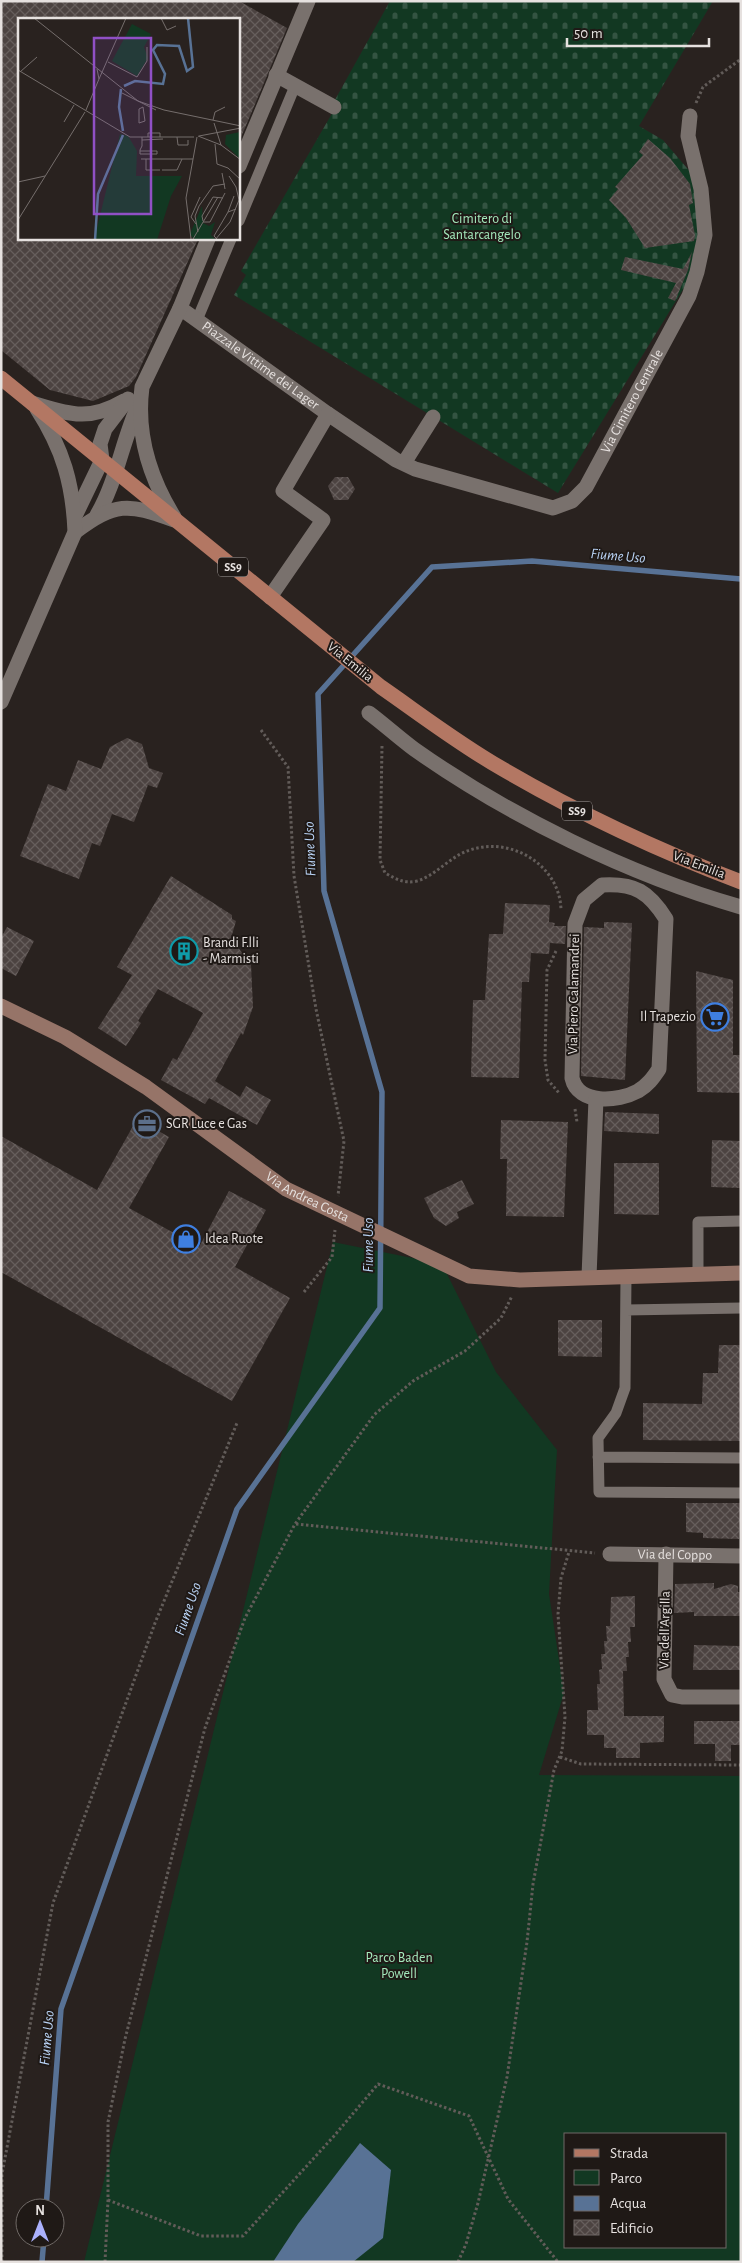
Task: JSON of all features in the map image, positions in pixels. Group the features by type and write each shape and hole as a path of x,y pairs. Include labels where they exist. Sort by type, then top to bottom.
{"main road":[{"name":"Via Emilia","path":"1,378 381,687 425,718 499,767 576,811 673,856 741,882"}],"street":[{"path":"240,164 308,1"},
{"path":"276,75 334,107"},
{"name":"Via Cimitero Centrale","path":"400,461 415,469 553,508 572,501 586,487 689,296 697,272 704,235 701,190 688,136 690,116"},
{"path":"97,515 108,497 137,396 180,308 208,240"},
{"path":"180,308 197,320"},
{"name":"Piazzale Vittime dei Lager","path":"197,320 328,414 400,461"},
{"path":"32,403 69,414 94,414 109,410 137,396"},
{"path":"1,702 102,460 100,444 105,429 137,396"},
{"path":"137,396 140,429 146,452 166,504 177,521"},
{"path":"32,403 47,425 64,462 74,502 74,525"},
{"path":"270,597 323,520 282,491 328,414"},
{"path":"400,461 433,417"},
{"path":"74,525 117,508 132,508 177,521"},
{"path":"370,713 414,749 502,804 585,848 648,875 741,907"},
{"name":"Via Piero Calamandrei","path":"602,886 629,886 655,902 666,919 659,1069 651,1081 637,1091 624,1096 596,1099 586,1096 576,1089 572,1078 576,924 584,900 591,893 602,886"},
{"name":"Via Andrea Costa","path":"1,1006 65,1037 146,1087 286,1189 469,1276 520,1280 741,1273"},
{"path":"588,1278 596,1099"},
{"name":"Via del Coppo","path":"610,1554 741,1556"},
{"name":"Via dell'Argilla","path":"666,1554 664,1679 667,1689 672,1695 682,1697 741,1697"}],"lane":[{"path":"240,219 295,86"},
{"name":"Piazzale Vittime dei Lager","path":"197,320 231,240"},
{"path":"698,1273 698,1222 741,1222"},
{"path":"626,1276 625,1388 616,1413 598,1438 599,1492 741,1493"},
{"path":"626,1310 741,1308"},
{"path":"598,1457 741,1458"}],"path":[{"path":"690,116 703,87 741,59"},
{"path":"382,723 380,860 385,873 402,883 418,880 470,850 489,847 516,849 540,864 552,880 561,902 562,919"},
{"path":"261,730 288,767 294,876 316,1009 344,1141 337,1205"},
{"path":"558,943 547,970 545,1060 548,1080 566,1098"},
{"path":"574,1104 578,1132"},
{"path":"304,1292 332,1257 335,1223"},
{"path":"105,2262 108,2200 108,2122 125,2039 205,1728 245,1618 295,1524 374,1415 413,1381 465,1351 501,1318 520,1280"},
{"path":"2,2262 2,2174 53,1903 155,1623 238,1423"},
{"path":"295,1524 569,1552 610,1554"},
{"path":"458,2262 466,2244 507,2077 527,1942 533,1884 554,1770 560,1757 565,1717 558,1614 561,1578 569,1552"},
{"path":"560,1757 581,1764 741,1765"},
{"path":"108,2200 201,2236 243,2236 334,2136 378,2084 469,2116 508,2198 558,2262"}],"green space":[{"name":"Cimitero di Santarcangelo","path":"390,1 713,1 639,126 663,140 698,181 698,265 558,493 234,295 246,275 241,271 334,110 331,107"},
{"name":"Parco Baden Powell","path":"333,1242 442,1264 496,1372 557,1450 549,1594 564,1693 539,1775 741,1776 741,2262 84,2262"}],"water":[{"path":"360,2143 391,2170 383,2238 353,2262 273,2262 298,2224"}],"building":[{"path":"1,1 239,1 287,28 240,140 240,18 18,18 18,240 198,240 136,377 129,386 93,401 50,390 1,350"},
{"path":"648,139 670,158 690,184 693,203 689,205 695,235 694,241 645,248 626,218 609,200 618,189 615,187 643,155 639,152"},
{"path":"692,252 688,270 675,301 668,298 676,283 621,270 625,257 683,269"},
{"path":"335,477 348,477 355,489 348,500 334,500 328,486"},
{"path":"127,738 142,744 149,768 163,773 157,788 148,785 134,822 112,814 100,846 92,843 79,879 20,856 48,784 66,791 78,760 101,769 110,747"},
{"name":"Brandi F.lli - Marmisti","path":"171,876 232,915 232,919 236,921 231,938 251,965 253,1007 243,1035 241,1033 215,1081 240,1097 246,1086 271,1100 257,1125 209,1098 205,1104 161,1080 173,1058 177,1060 203,1013 158,989 138,1021 141,1023 126,1046 98,1028 132,975 117,967"},
{"path":"505,903 550,905 549,922 555,923 554,926 566,926 565,944 550,943 549,954 531,953 529,982 522,982 519,1078 471,1077 473,1000 485,1000 489,934 503,934"},
{"path":"604,922 632,923 625,1080 581,1076 584,927 604,928"},
{"path":"7,927 34,941 16,976 1,968 1,938"},
{"name":"Il Trapezio","path":"696,971 733,980 733,1055 741,1055 741,1093 697,1092"},
{"path":"605,1112 659,1114 659,1134 604,1131"},
{"path":"137,1119 169,1137 129,1208 199,1247 229,1191 266,1210 235,1267 290,1298 232,1401 1,1272 1,1136 97,1190"},
{"path":"501,1120 568,1122 564,1217 506,1216 507,1159 500,1159"},
{"path":"712,1140 741,1141 741,1188 711,1187"},
{"path":"614,1163 659,1163 659,1215 614,1214"},
{"path":"462,1180 474,1204 457,1212 459,1218 446,1226 434,1218 424,1198"},
{"path":"558,1320 602,1320 602,1357 558,1356"},
{"path":"719,1345 741,1345 741,1441 643,1440 643,1403 702,1404 703,1373 718,1373"},
{"path":"686,1503 741,1503 739,1539 703,1538 703,1533 686,1532"},
{"path":"714,1583 714,1589 731,1584 738,1586 738,1592 741,1592 741,1616 694,1616 694,1612 674,1613 675,1584"},
{"path":"635,1596 635,1627 630,1627 631,1642 628,1642 629,1657 626,1657 627,1671 623,1671 624,1716 664,1716 664,1742 640,1743 640,1758 616,1758 616,1748 604,1748 604,1735 587,1735 587,1710 598,1710 597,1684 600,1684 599,1670 602,1669 601,1654 605,1654 604,1641 607,1641 606,1626 610,1626 611,1597"},
{"path":"694,1645 741,1646 741,1670 693,1670"},
{"path":"694,1721 741,1721 741,1745 731,1745 731,1761 715,1761 715,1744 694,1744"}],"waterway":[{"name":"Fiume Uso","path":"47,2198 61,2009 237,1509 380,1308 382,1092 324,891 318,694 432,567 532,561 741,579"},
{"name":"Fiume Uso","path":"42,2262 43,2248"}],"place":[{"name":"Brandi F.lli - Marmisti","path":"184,951"},
{"name":"Il Trapezio","path":"715,1017"},
{"name":"SGR Luce e Gas","path":"147,1124"},
{"name":"Idea Ruote","path":"186,1239"}]}
